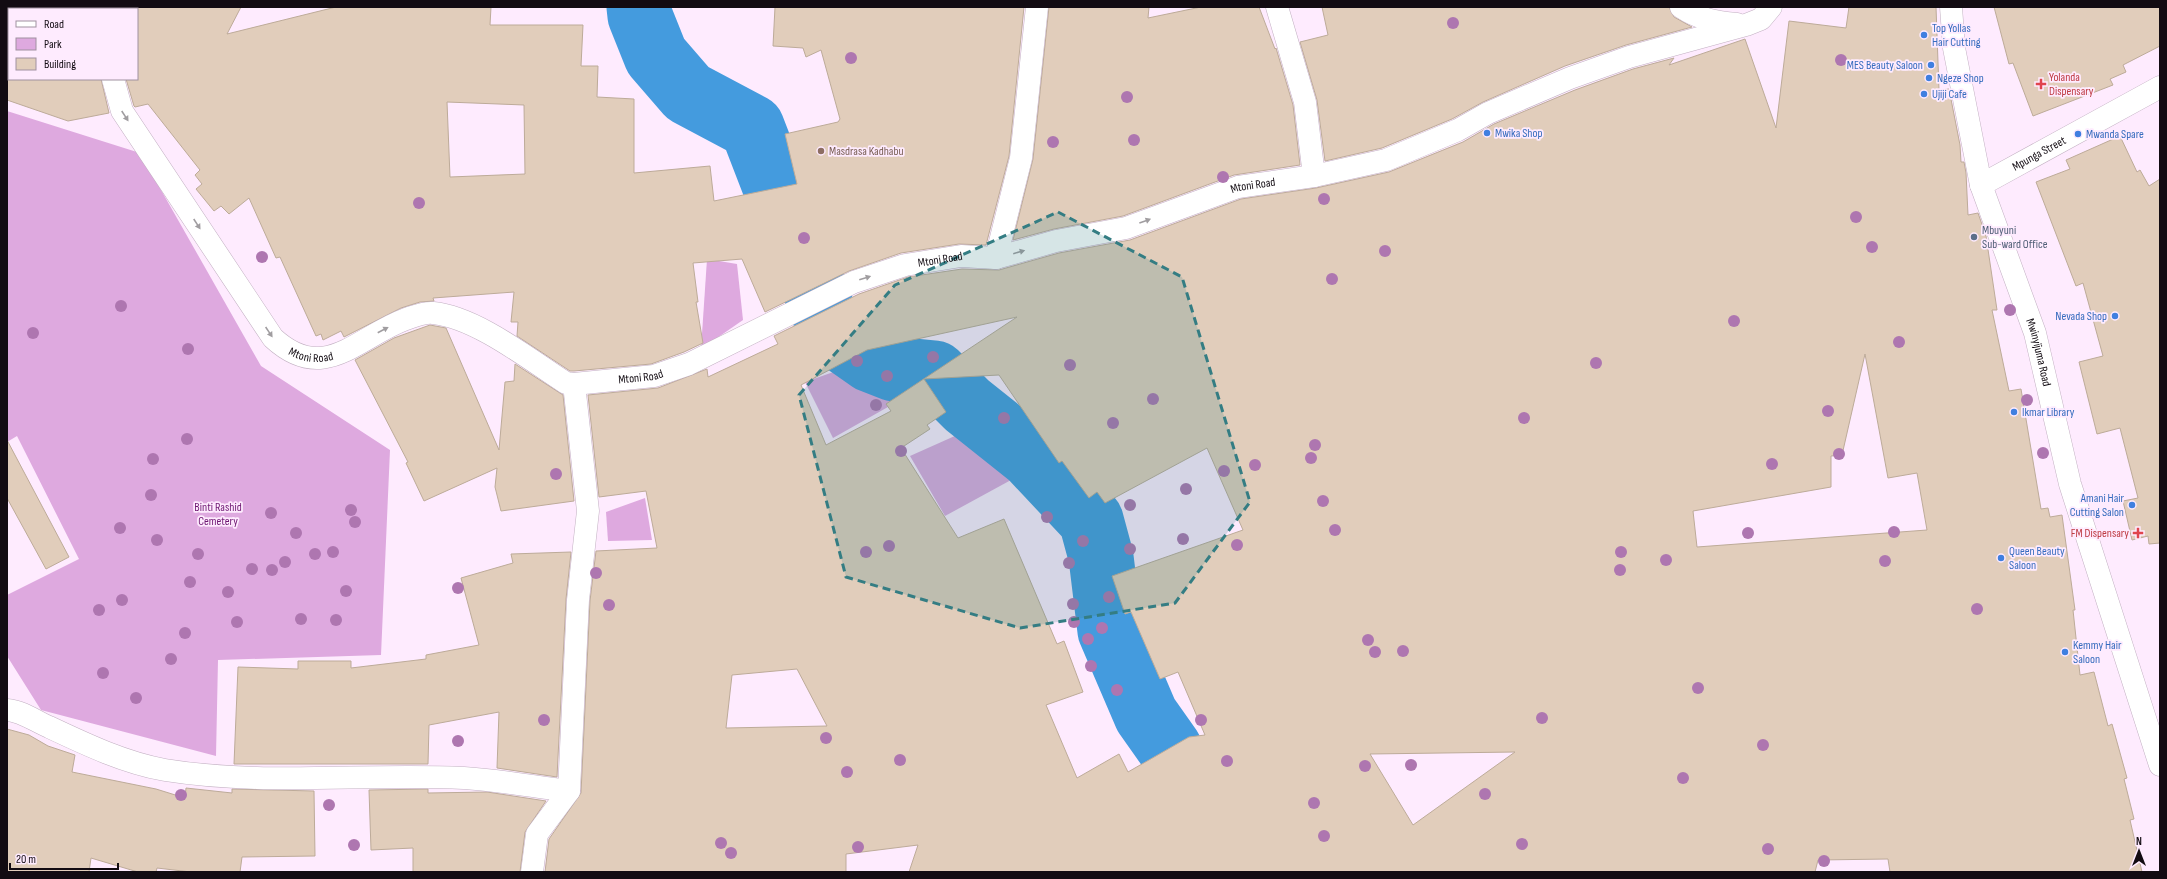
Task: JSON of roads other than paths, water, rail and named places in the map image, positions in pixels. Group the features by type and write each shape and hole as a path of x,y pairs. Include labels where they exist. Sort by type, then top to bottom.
{"street":[{"path":"996,258 1021,158 1037,7"},
{"path":"1277,7 1305,102 1314,176"},
{"path":"1681,7 1697,17 1716,22 1746,25"},
{"name":"Mtoni Road","path":"113,80 122,111 273,338 285,349 301,357 318,358 335,355 400,321 418,315 432,313 451,316 477,327 566,383 574,384 654,376 689,364 854,282 905,265 961,256 996,258 1056,241 1126,228 1238,187 1353,169 1386,160 1458,130 1488,113 1570,78 1628,57 1746,25 1761,19 1771,7"},
{"name":"Mwinyijuma Road","path":"1951,7 1954,48 1981,185 2035,333 2070,484 2160,765"},
{"name":"Mpunga Street","path":"1981,185 2160,87"},
{"path":"532,872 537,834 569,791 578,600 588,511 574,384"},
{"path":"7,710 29,717 90,746 127,759 163,769 208,776 259,778 464,778 569,791"}],"waterway":[{"path":"639,7 640,16 656,56 688,93 752,127 831,332 871,360 894,369 935,373 967,405 1031,456 1091,520 1101,557 1110,631 1146,715 1170,749"}],"place":[{"name":"Top Yollas Hair Cutting","path":"1924,35"},
{"name":"MES Beauty Saloon","path":"1931,65"},
{"name":"Ngeze Shop","path":"1929,78"},
{"name":"Yolanda Dispensary","path":"2041,84"},
{"name":"Ujiji Cafe","path":"1924,94"},
{"name":"Mwika Shop","path":"1487,133"},
{"name":"Mwanda Spare","path":"2078,134"},
{"name":"Masdrasa Kadhabu","path":"821,151"},
{"name":"Mbuyuni Sub-ward Office","path":"1974,237"},
{"name":"Nevada Shop","path":"2115,316"},
{"name":"Ikmar Library","path":"2014,412"},
{"name":"Amani Hair Cutting Salon","path":"2132,505"},
{"name":"FM Dispensary","path":"2138,533"},
{"name":"Queen Beauty Saloon","path":"2001,558"},
{"name":"Kemmy Hair Saloon","path":"2065,652"}],"park label":[{"name":"Binti Rashid Cemetery","path":"218,514"}]}
